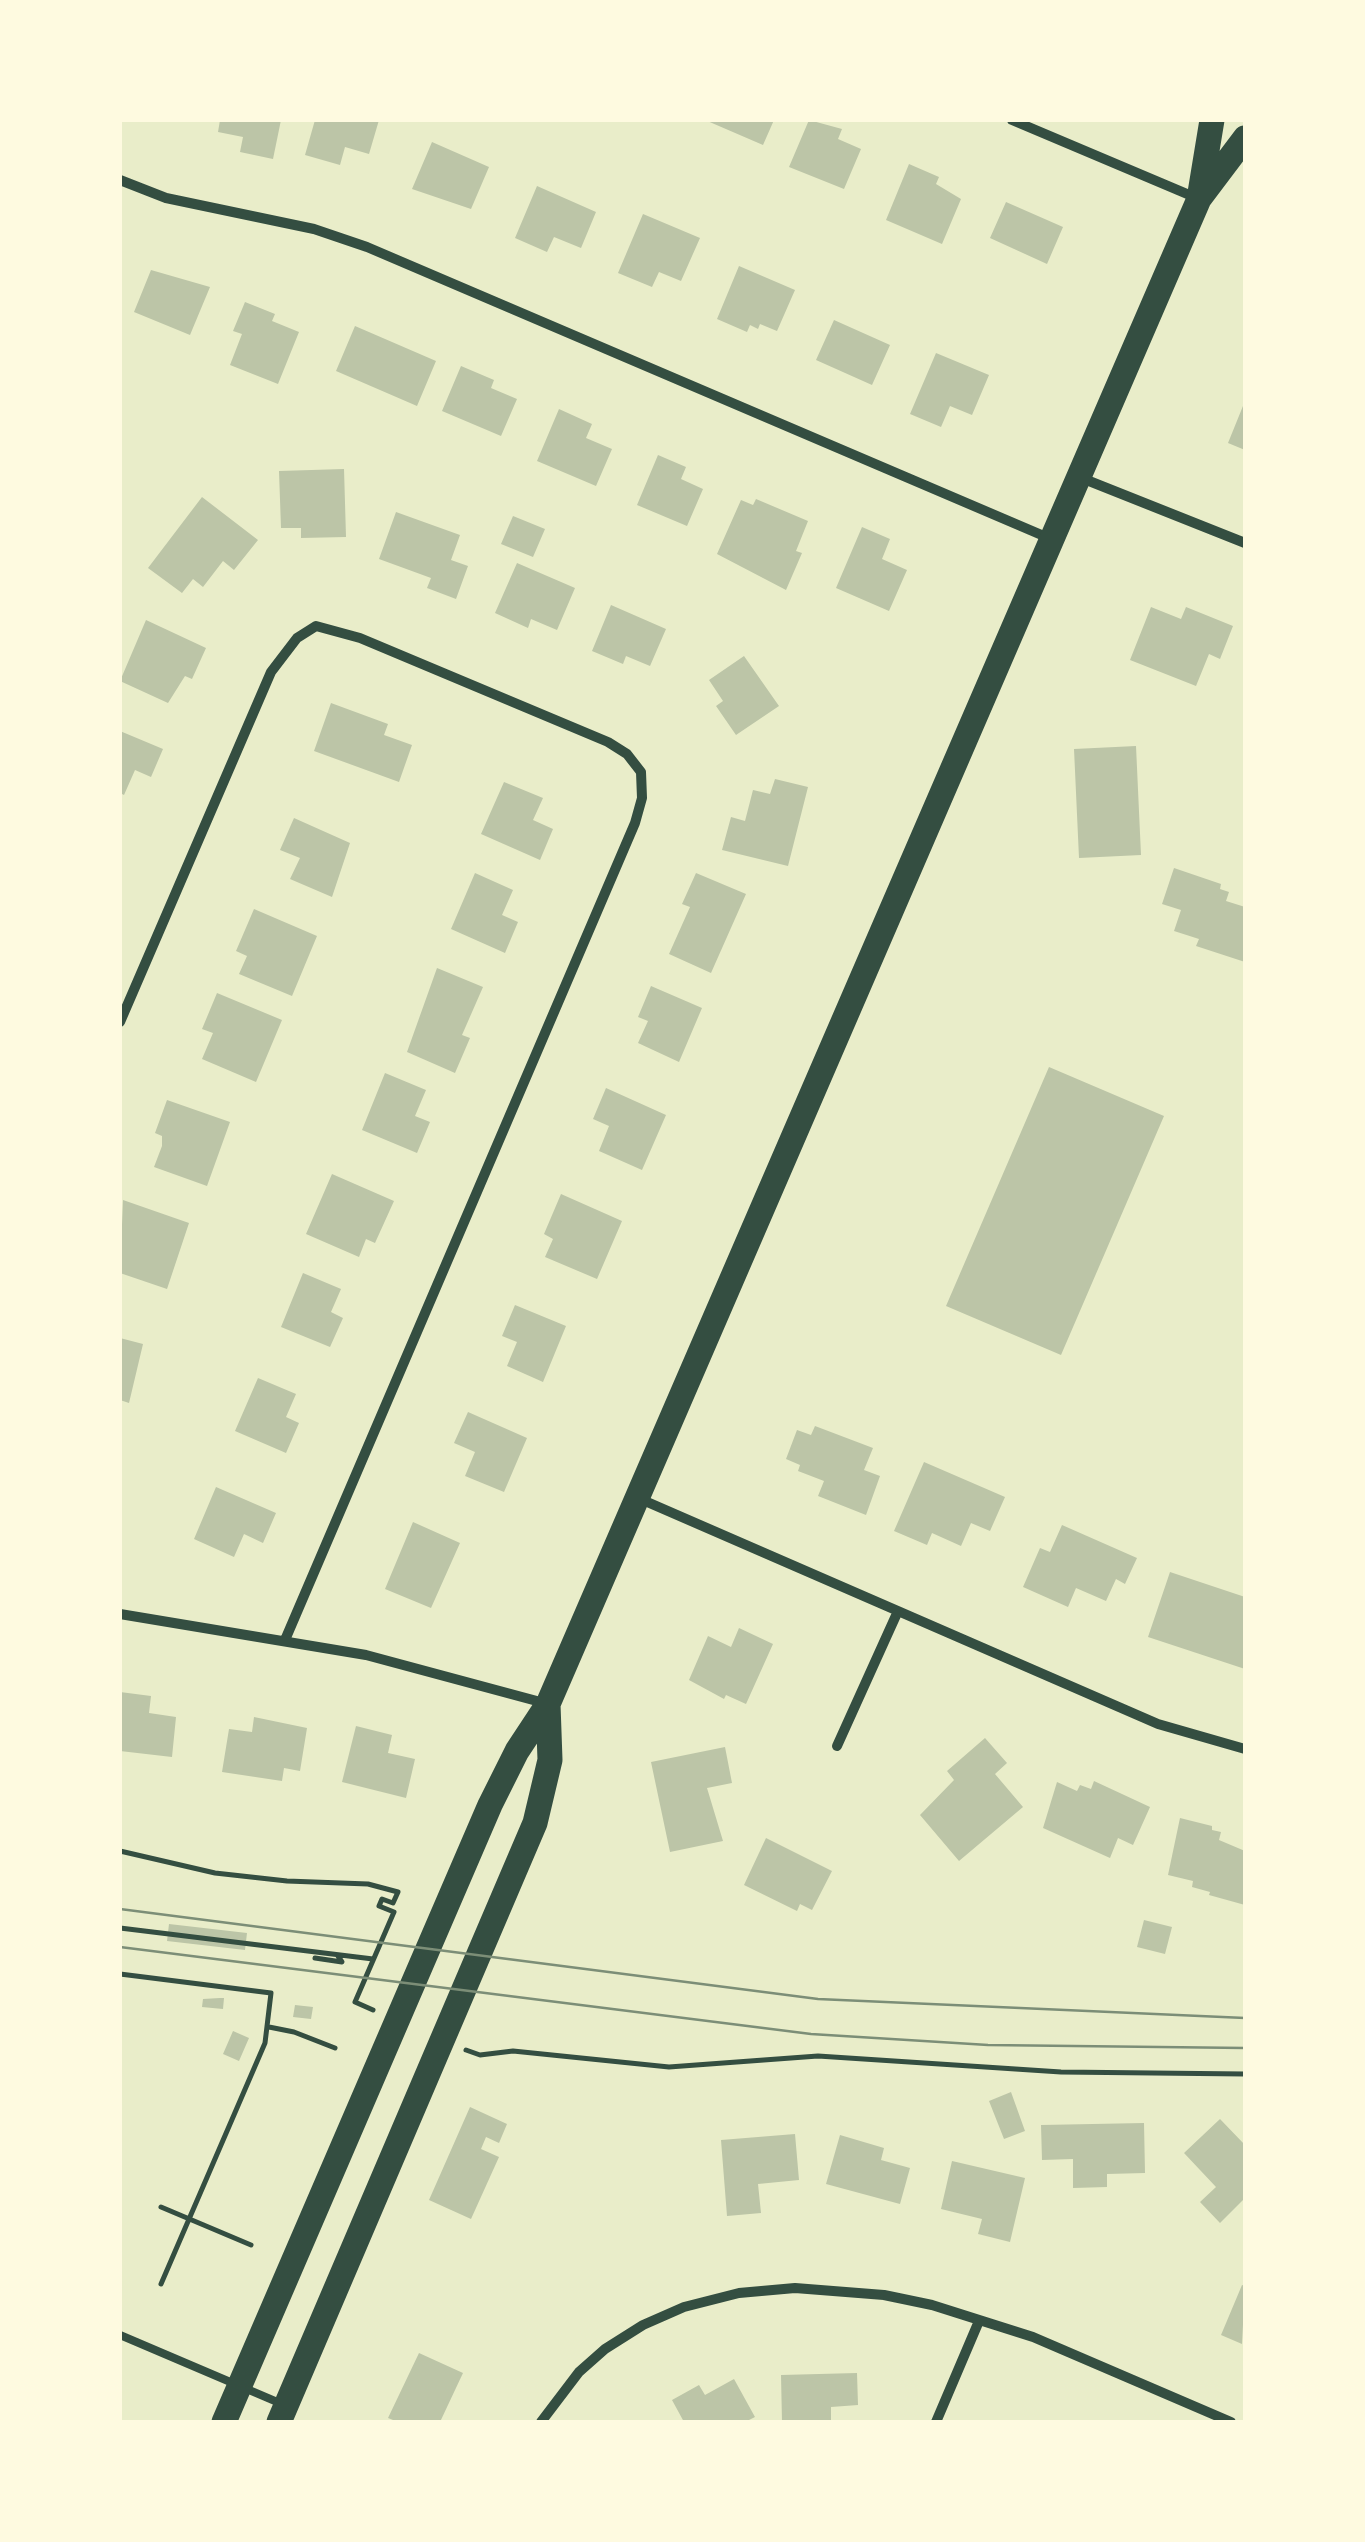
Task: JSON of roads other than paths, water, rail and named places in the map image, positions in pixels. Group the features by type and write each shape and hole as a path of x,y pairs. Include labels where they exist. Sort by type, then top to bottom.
{"main road":[{"path":"1199,200 1212,120"},
{"path":"224,2422 490,1806 517,1751 548,1704 1199,200 1245,138"},
{"path":"282,2414 535,1823 550,1760 548,1704"}],"street":[{"path":"1012,120 1199,200"},
{"path":"120,180 182,203 314,229 367,247 1052,539"},
{"path":"1078,477 1245,543"},
{"path":"120,1022 270,672 297,638 316,626 360,638 608,742 627,754 640,772 642,798 285,1640"},
{"path":"638,1498 1186,1736 1245,1749"},
{"path":"837,1746 898,1611"},
{"path":"120,1614 285,1640 446,1673 548,1704"},
{"path":"541,2422 579,2372 605,2349 684,2306 738,2292 795,2288 884,2295 979,2321 1033,2338 1231,2422"},
{"path":"936,2422 979,2321"}],"lane":[{"path":"120,2335 240,2386 282,2414"}],"tram line":[{"path":"120,1909 818,1999 1245,2018"},
{"path":"120,1947 811,2034 988,2045 1245,2048"}]}
